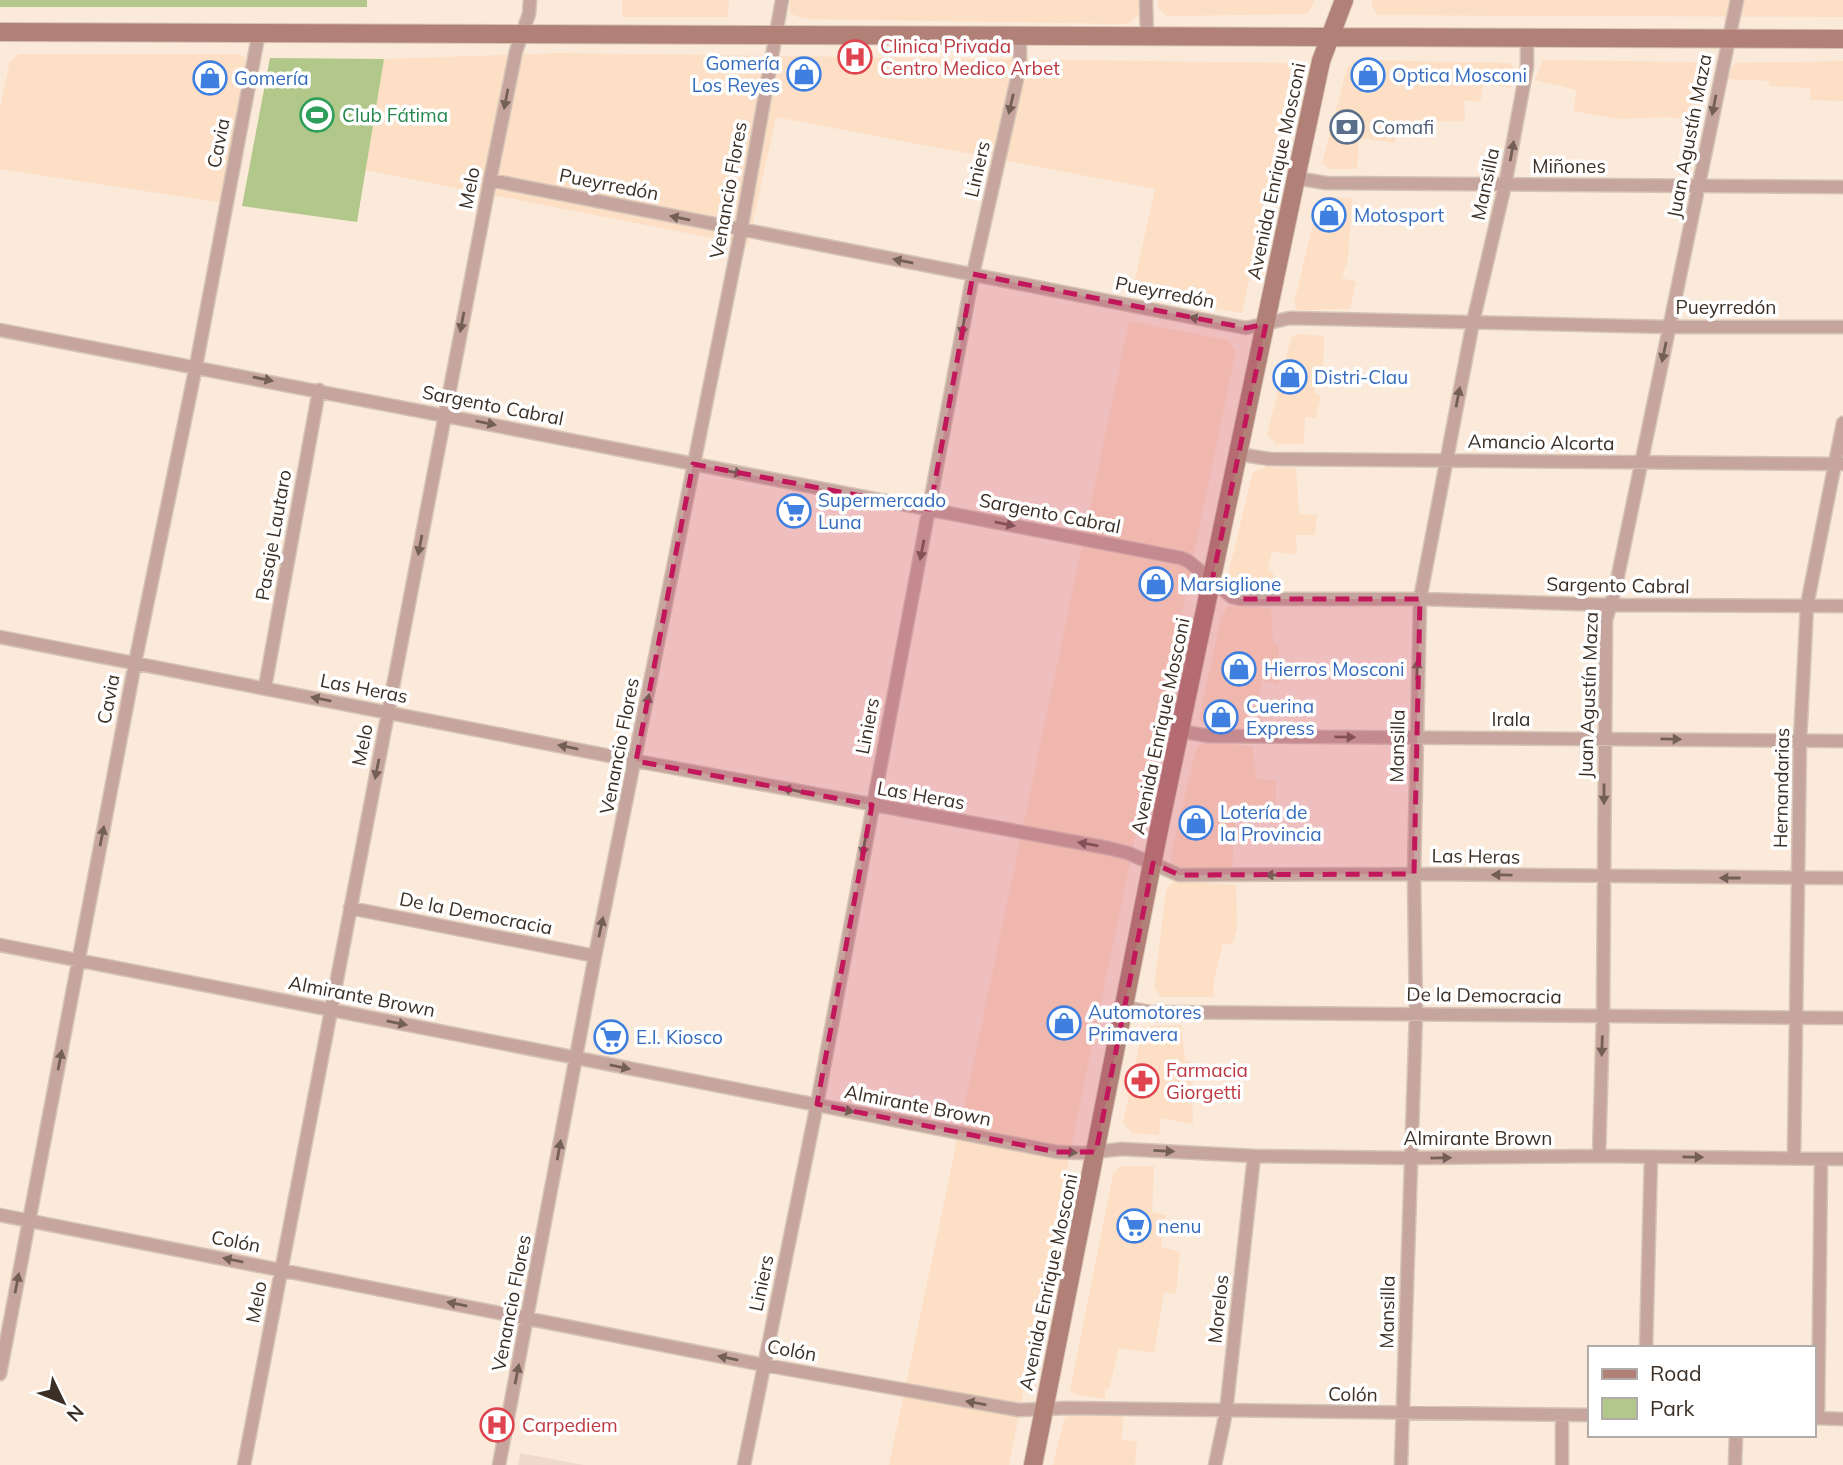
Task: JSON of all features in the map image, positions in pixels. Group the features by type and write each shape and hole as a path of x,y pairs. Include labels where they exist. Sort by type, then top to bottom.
{"main road":[{"name":"Avenida Enrique Mosconi","path":"1033,1465 1179,731 1296,178 1321,61 1344,0"},
{"path":"0,32 1843,38"}],"street":[{"name":"Melo","path":"244,1465 444,414 516,51 529,14 530,0"},
{"name":"Venancio Flores","path":"499,1465 595,956 741,230 782,0"},
{"path":"1146,0 1147,37"},
{"name":"Juan Agustín Maza","path":"1599,1156 1603,1016 1606,620 1737,0"},
{"name":"Cavia","path":"0,1374 135,663 196,366 259,32"},
{"name":"Liniers","path":"744,1465 817,1104 973,274 1020,66 1020,37"},
{"name":"Mansilla","path":"1401,1465 1416,1013 1416,738 1420,600 1473,322 1505,185 1527,66 1527,37"},
{"name":"Miñones","path":"1296,178 1326,183 1843,187"},
{"name":"Pueyrredón","path":"490,180 1246,328 1290,318 1669,327 1843,327"},
{"name":"Sargento Cabral","path":"0,330 1181,558 1232,597 1240,599 1843,606"},
{"name":"Pasaje Lautaro","path":"265,687 319,390"},
{"name":"Hernandarias","path":"1794,1158 1800,741 1807,606 1839,464 1843,423"},
{"name":"Amancio Alcorta","path":"1238,454 1269,458 1839,464"},
{"name":"Las Heras","path":"0,637 636,761 1108,848 1179,875 1843,878"},
{"name":"Irala","path":"1179,731 1209,736 1843,741"},
{"name":"De la Democracia","path":"350,908 595,956"},
{"name":"Almirante Brown","path":"0,945 1057,1152 1122,1149 1254,1156 1843,1159"},
{"name":"De la Democracia","path":"1125,1007 1151,1012 1843,1018"},
{"name":"Morelos","path":"1215,1465 1226,1412 1254,1156"},
{"path":"1646,1346 1651,1157"},
{"path":"1821,1159 1816,1418 1843,1419"},
{"name":"Colón","path":"0,1215 764,1365 1019,1410 1588,1415"},
{"path":"1562,1415 1562,1465"},
{"path":"1735,1465 1736,1437"}],"highlighted area":[{"path":"973,274 1246,328 1266,324 1212,581 1240,599 1420,599 1414,874 1179,875 1153,863 1096,1152 1057,1152 817,1104 872,805 636,761 693,464 930,509"}],"shaded area":[{"path":"622,0 729,0 728,17 622,17"},
{"path":"790,0 1141,0 1142,8 1139,15 1127,24 809,19 790,13"},
{"path":"1158,0 1315,0 1307,14 1167,16 1158,8"},
{"path":"1372,0 1843,0 1843,17 1377,15"},
{"path":"559,53 1286,63 1291,69 1241,313 1132,293 1155,189 776,117 748,245 365,170 384,59"},
{"path":"19,54 238,54 244,57 246,61 224,203 0,169 0,108 10,61"},
{"path":"1357,60 1509,63 1515,68 1511,88 1484,84 1480,102 1464,100 1465,121 1396,122 1395,143 1359,138 1357,169 1330,169 1322,163 1347,68"},
{"path":"1543,60 1696,62 1707,71 1697,121 1668,117 1619,119 1573,111 1577,90 1535,80"},
{"path":"1843,61 1843,101 1811,100 1810,88 1769,86 1769,81 1728,79 1730,68 1737,63"},
{"path":"1326,197 1352,198 1348,259 1342,278 1356,282 1350,309 1297,310 1294,303 1318,203"},
{"path":"1129,321 1228,340 1236,351 1076,1124 1009,1465 889,1465"},
{"path":"1296,334 1324,336 1323,366 1315,368 1315,394 1321,395 1316,418 1305,417 1304,444 1276,444 1267,435 1291,338"},
{"path":"1266,467 1296,468 1299,514 1317,515 1315,535 1296,535 1297,555 1272,551 1268,570 1273,572 1274,591 1238,591 1228,584 1227,579 1253,472"},
{"path":"1228,606 1271,608 1273,642 1279,645 1279,684 1262,681 1258,706 1247,705 1246,730 1207,727 1199,719 1221,617"},
{"path":"1206,742 1253,746 1256,779 1276,780 1276,806 1236,804 1232,869 1178,868 1171,861 1195,752 1199,745"},
{"path":"1176,881 1236,885 1237,928 1232,945 1223,943 1213,984 1215,997 1161,997 1154,987 1166,891 1170,884"},
{"path":"1181,1025 1185,1060 1191,1062 1193,1124 1161,1118 1159,1135 1132,1133 1123,1123 1142,1031 1151,1026"},
{"path":"1120,1166 1154,1166 1152,1212 1166,1215 1161,1247 1180,1252 1176,1294 1164,1292 1154,1353 1119,1348 1109,1389 1105,1389 1105,1399 1078,1395 1070,1391 1113,1174"},
{"path":"1068,1416 1123,1416 1122,1440 1137,1441 1135,1465 1053,1465 1064,1419"},
{"path":"520,1453 584,1465 518,1465"}],"green space":[{"path":"0,0 367,0 367,7 0,7"},
{"name":"Club Fátima","path":"270,58 384,59 357,222 242,206"}],"place":[{"name":"Clinica Privada Centro Medico Arbet","path":"855,57"},
{"name":"Gomería Los Reyes","path":"804,74"},
{"name":"Optica Mosconi","path":"1368,75"},
{"name":"Gomería","path":"210,78"},
{"name":"Club Fátima","path":"317,115"},
{"name":"Comafi","path":"1347,127"},
{"name":"Motosport","path":"1329,215"},
{"name":"Distri-Clau","path":"1290,377"},
{"name":"Supermercado Luna","path":"794,511"},
{"name":"Marsiglione","path":"1156,584"},
{"name":"Hierros Mosconi","path":"1239,669"},
{"name":"Cuerina Express","path":"1221,717"},
{"name":"Lotería de la Provincia","path":"1196,823"},
{"name":"Automotores Primavera","path":"1064,1023"},
{"name":"E.I. Kiosco","path":"611,1037"},
{"name":"Farmacia Giorgetti","path":"1142,1081"},
{"name":"nenu","path":"1134,1226"},
{"name":"Carpediem","path":"497,1425"}]}
